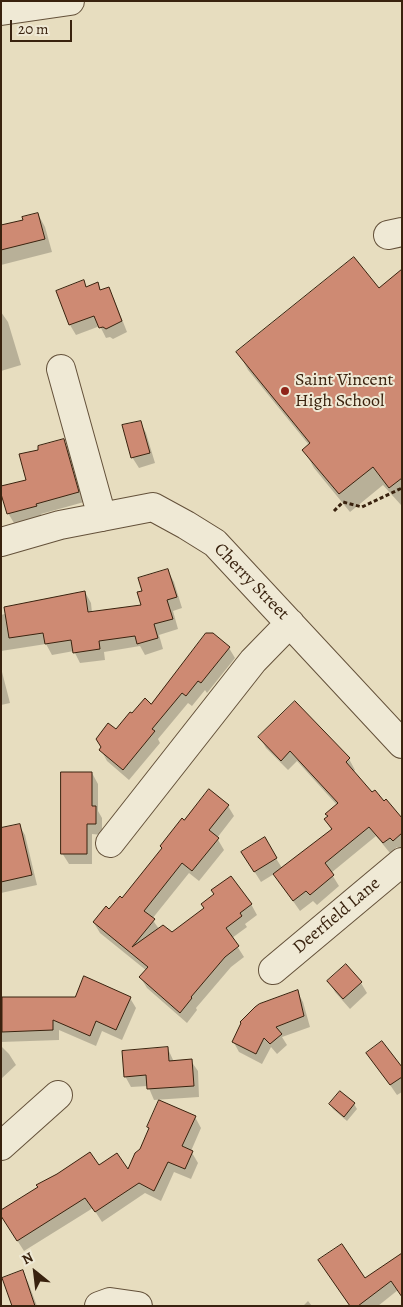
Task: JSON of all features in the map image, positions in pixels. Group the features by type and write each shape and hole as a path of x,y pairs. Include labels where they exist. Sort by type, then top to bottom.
{"street":[{"path":"1,11 70,1"},
{"path":"61,368 102,517"},
{"name":"Cherry Street","path":"1,542 60,525 153,507 215,543 402,744"},
{"path":"110,843 252,661 290,622"},
{"name":"Deerfield Lane","path":"272,970 402,862"},
{"path":"1,1146 58,1095"},
{"path":"99,1306 110,1302 138,1306"}],"path":[{"path":"334,511 342,502 362,507 402,488"}],"building":[{"path":"38,213 45,239 1,250 1,225 23,220 22,217"},
{"path":"354,257 379,288 402,269 402,478 389,488 373,467 339,494 302,450 310,443 236,352"},
{"path":"84,280 86,287 98,282 100,290 109,287 122,321 106,329 103,327 99,328 94,316 69,325 56,291"},
{"path":"141,421 150,453 131,458 122,425"},
{"path":"64,439 79,492 7,514 1,494 1,486 26,480 19,454 38,450 38,446"},
{"path":"168,569 177,597 167,600 173,619 154,624 158,638 137,644 135,636 99,641 100,649 73,653 71,640 45,644 43,633 9,638 4,607 85,591 88,612 141,605 137,592 142,591 138,578"},
{"path":"206,633 213,633 230,647 201,683 198,681 186,696 182,693 152,729 155,731 123,770 99,750 101,747 96,739 108,723 116,729 145,698 151,704"},
{"path":"295,701 350,758 346,762 372,792 375,790 384,801 386,799 402,818 402,833 393,841 390,838 383,843 369,827 325,863 334,875 310,895 306,891 293,901 273,874 332,829 324,819 328,816 325,814 338,803 290,751 281,761 258,737"},
{"path":"61,772 92,772 92,806 96,806 96,824 87,824 87,854 61,854"},
{"path":"209,789 229,805 209,830 219,838 192,871 182,863 144,911 155,919 132,947 163,925 172,932 204,908 201,904 214,894 211,890 231,876 252,904 240,913 242,916 226,928 239,946 225,957 180,1013 139,977 148,967 93,922 106,906 109,909 120,896 122,898 162,848 160,846 182,818 184,820"},
{"path":"20,824 32,875 1,882 1,828"},
{"path":"265,837 277,858 254,872 241,852"},
{"path":"346,964 362,982 343,999 327,981"},
{"path":"84,976 131,997 116,1030 96,1021 90,1036 53,1020 53,1030 2,1032 2,997 75,997"},
{"path":"298,990 304,1016 276,1027 282,1034 270,1044 264,1038 256,1054 232,1042 240,1022 255,1007"},
{"path":"382,1041 402,1067 402,1077 390,1085 366,1053"},
{"path":"168,1047 169,1061 192,1059 194,1086 147,1089 146,1075 124,1077 122,1051"},
{"path":"340,1091 355,1103 344,1117 329,1104"},
{"path":"159,1100 196,1116 182,1146 193,1151 185,1169 168,1162 154,1191 139,1183 95,1212 85,1198 17,1241 1,1216 1,1210 38,1187 36,1185 57,1174 90,1152 99,1165 117,1153 128,1169 135,1153 140,1149"},
{"path":"342,1244 365,1278 402,1253 402,1297 391,1281 358,1306 350,1306 318,1260"},
{"path":"23,1270 35,1306 12,1306 2,1278"}],"place":[{"name":"Saint Vincent High School","path":"285,391"}]}
